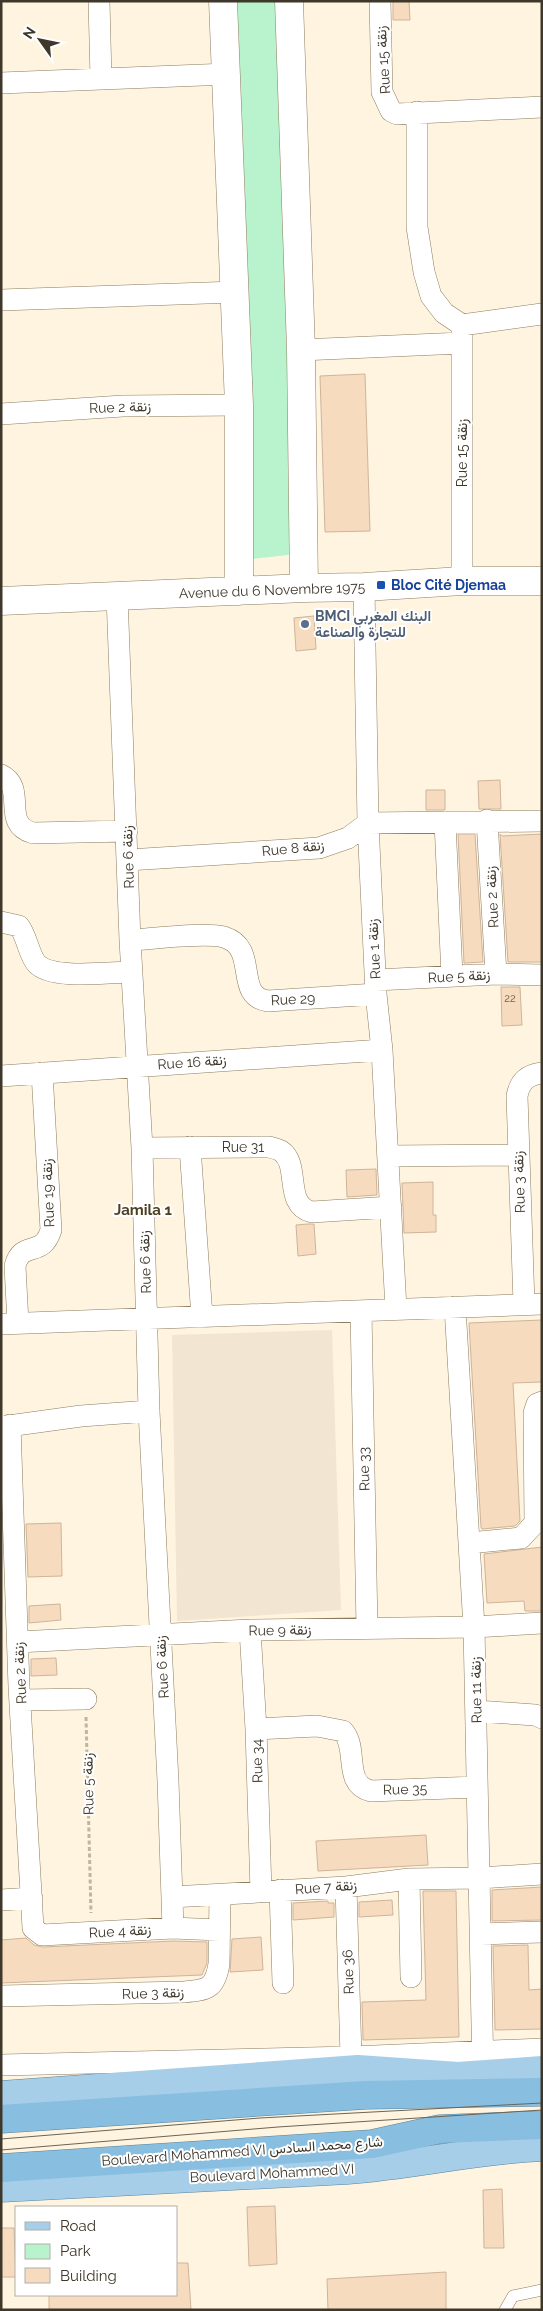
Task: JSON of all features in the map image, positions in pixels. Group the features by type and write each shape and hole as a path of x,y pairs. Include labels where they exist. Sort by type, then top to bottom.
{"highway":[{"path":"1,2119 365,2096 542,2092"},
{"name":"Boulevard Mohammed VI شارع محمد السادس","path":"1,2168 372,2144 440,2129 542,2125"}],"main road":[{"path":"1,2095 358,2069 395,2070 438,2075 484,2063 542,2070"},
{"name":"Boulevard Mohammed VI","path":"1,2188 348,2170 398,2165 483,2151 542,2147"}],"street":[{"path":"99,1 101,78"},
{"path":"223,1 228,74 239,405 238,591"},
{"path":"289,1 301,350 304,588"},
{"name":"Rue 15 زنقة","path":"380,1 382,92 392,111 407,113"},
{"path":"1,84 101,78 228,74"},
{"path":"462,334 431,296 417,227 407,113 542,107"},
{"path":"1,300 236,292"},
{"path":"301,350 462,334 542,314"},
{"name":"Rue 15 زنقة","path":"462,334 462,581"},
{"name":"Rue 2 زنقة","path":"1,414 123,406 239,405"},
{"name":"Avenue du 6 Novembre 1975","path":"1,601 364,587 462,581 542,580"},
{"name":"Rue 1 زنقة","path":"364,587 368,823 396,1309"},
{"name":"Rue 6 زنقة","path":"117,596 130,940 142,1148 149,1411 161,1634 173,1928"},
{"path":"1,775 6,777 13,787 17,823 22,830 33,833 127,831"},
{"path":"368,823 488,820 542,821"},
{"name":"Rue 2 زنقة","path":"488,820 496,974"},
{"path":"445,822 452,976"},
{"name":"Rue 8 زنقة","path":"128,860 319,848 348,838 368,823"},
{"path":"1,922 18,926 25,934 36,963 46,969 58,973 132,972"},
{"name":"Rue 29","path":"130,940 207,936 224,937 235,943 243,952 251,992 258,999 268,1001 376,987"},
{"name":"Rue 5 زنقة","path":"376,987 452,976 496,974 542,975"},
{"name":"Rue 16 زنقة","path":"1,1076 382,1050"},
{"name":"Rue 19 زنقة","path":"10,1324 17,1258 22,1251 41,1247 48,1240 51,1230 42,1073"},
{"name":"Rue 3 زنقة","path":"533,1304 518,1155 517,1096 518,1088 528,1075 540,1073"},
{"path":"190,1147 202,1317"},
{"name":"Rue 31","path":"142,1148 270,1147 281,1151 287,1158 297,1202 304,1210 312,1212 391,1207"},
{"path":"388,1156 518,1155"},
{"path":"10,1324 533,1304"},
{"name":"Rue 11 زنقة","path":"455,1307 474,1628 484,2063"},
{"name":"Rue 33","path":"361,1311 367,1628"},
{"path":"469,1543 521,1538 531,1530 535,1523 534,1413 536,1404 542,1402"},
{"path":"5,1426 82,1416 149,1411"},
{"name":"Rue 2 زنقة","path":"5,1426 8,1578 18,1642 14,1692 32,1898 32,1920"},
{"name":"Rue 9 زنقة","path":"18,1642 250,1630 474,1628 542,1623"},
{"name":"Rue 34","path":"250,1630 256,1728 270,1891 283,1983"},
{"path":"14,1692 86,1699"},
{"path":"477,1711 535,1715 542,1718"},
{"name":"Rue 35","path":"256,1728 317,1726 342,1731 348,1738 355,1780 364,1789 371,1791 477,1787"},
{"name":"Rue 7 زنقة","path":"172,1897 346,1887 409,1879 480,1878 542,1874"},
{"path":"409,1879 411,1977"},
{"name":"Rue 36","path":"346,1887 351,2057"},
{"name":"Rue 3 زنقة","path":"1,1996 202,1990 210,1986 217,1975 220,1895"},
{"path":"1,1900 32,1898"},
{"name":"Rue 4 زنقة","path":"32,1920 34,1931 42,1935 173,1928 219,1930"},
{"path":"481,1934 542,1932"},
{"path":"1,2065 351,2057 484,2063 542,2049"}],"lane":[{"path":"505,2310 513,2296 542,2290"}],"path":[{"name":"Rue 5 زنقة","path":"86,1699 91,1933"}],"shaded area":[{"path":"332,1330 341,1610 177,1621 172,1335"}],"green space":[{"path":"231,1 283,1 297,554 252,559"}],"building":[{"path":"393,1 409,1 410,20 393,20"},
{"path":"365,374 370,531 325,532 320,376"},
{"path":"314,616 316,649 296,651 294,618"},
{"path":"500,780 501,809 479,809 478,781"},
{"path":"426,790 445,790 445,810 426,810"},
{"path":"458,834 475,834 483,962 464,963"},
{"path":"500,834 502,836 542,834 542,962 508,962"},
{"path":"501,987 520,987 522,1025 502,1026"},
{"path":"376,1169 377,1195 347,1197 346,1170"},
{"path":"433,1182 433,1215 436,1215 436,1232 404,1233 402,1183"},
{"path":"314,1224 316,1254 298,1256 296,1225"},
{"path":"542,1320 542,1382 513,1383 520,1521 515,1526 482,1529 469,1323"},
{"path":"61,1523 62,1576 28,1577 26,1524"},
{"path":"542,1547 542,1611 525,1611 524,1601 487,1603 484,1554"},
{"path":"60,1604 61,1620 29,1623 29,1606"},
{"path":"56,1658 57,1675 31,1676 31,1659"},
{"path":"426,1835 428,1865 318,1871 316,1841"},
{"path":"542,1887 542,1920 492,1921 492,1890"},
{"path":"423,1891 456,1891 459,2037 363,2040 362,2002 426,2000"},
{"path":"392,1900 393,1915 359,1917 359,1902"},
{"path":"328,1901 328,1903 334,1903 334,1917 293,1920 293,1903"},
{"path":"261,1937 263,1970 230,1972 232,1939"},
{"path":"26,1938 34,1945 43,1947 173,1941 207,1942 207,1963 202,1975 1,1983 1,1940"},
{"path":"528,1945 529,1990 542,1989 542,2029 495,2030 493,1946"},
{"path":"502,2189 504,2248 484,2248 483,2190"},
{"path":"275,2206 277,2264 249,2266 247,2207"},
{"path":"1,2228 14,2228 15,2277 1,2277"},
{"path":"178,2263 188,2263 191,2310 49,2310 49,2296 178,2296"},
{"path":"446,2272 446,2310 328,2310 327,2279"}],"tram line":[{"path":"1,2139 260,2118 542,2103"},
{"path":"1,2150 278,2127 542,2110"}],"place":[{"name":"Bloc Cité Djemaa","path":"381,585"},
{"name":"BMCI البنك المغربي للتجارة والصناعة","path":"305,624"}],"district":[{"name":"Jamila 1","path":"143,1210"}]}
